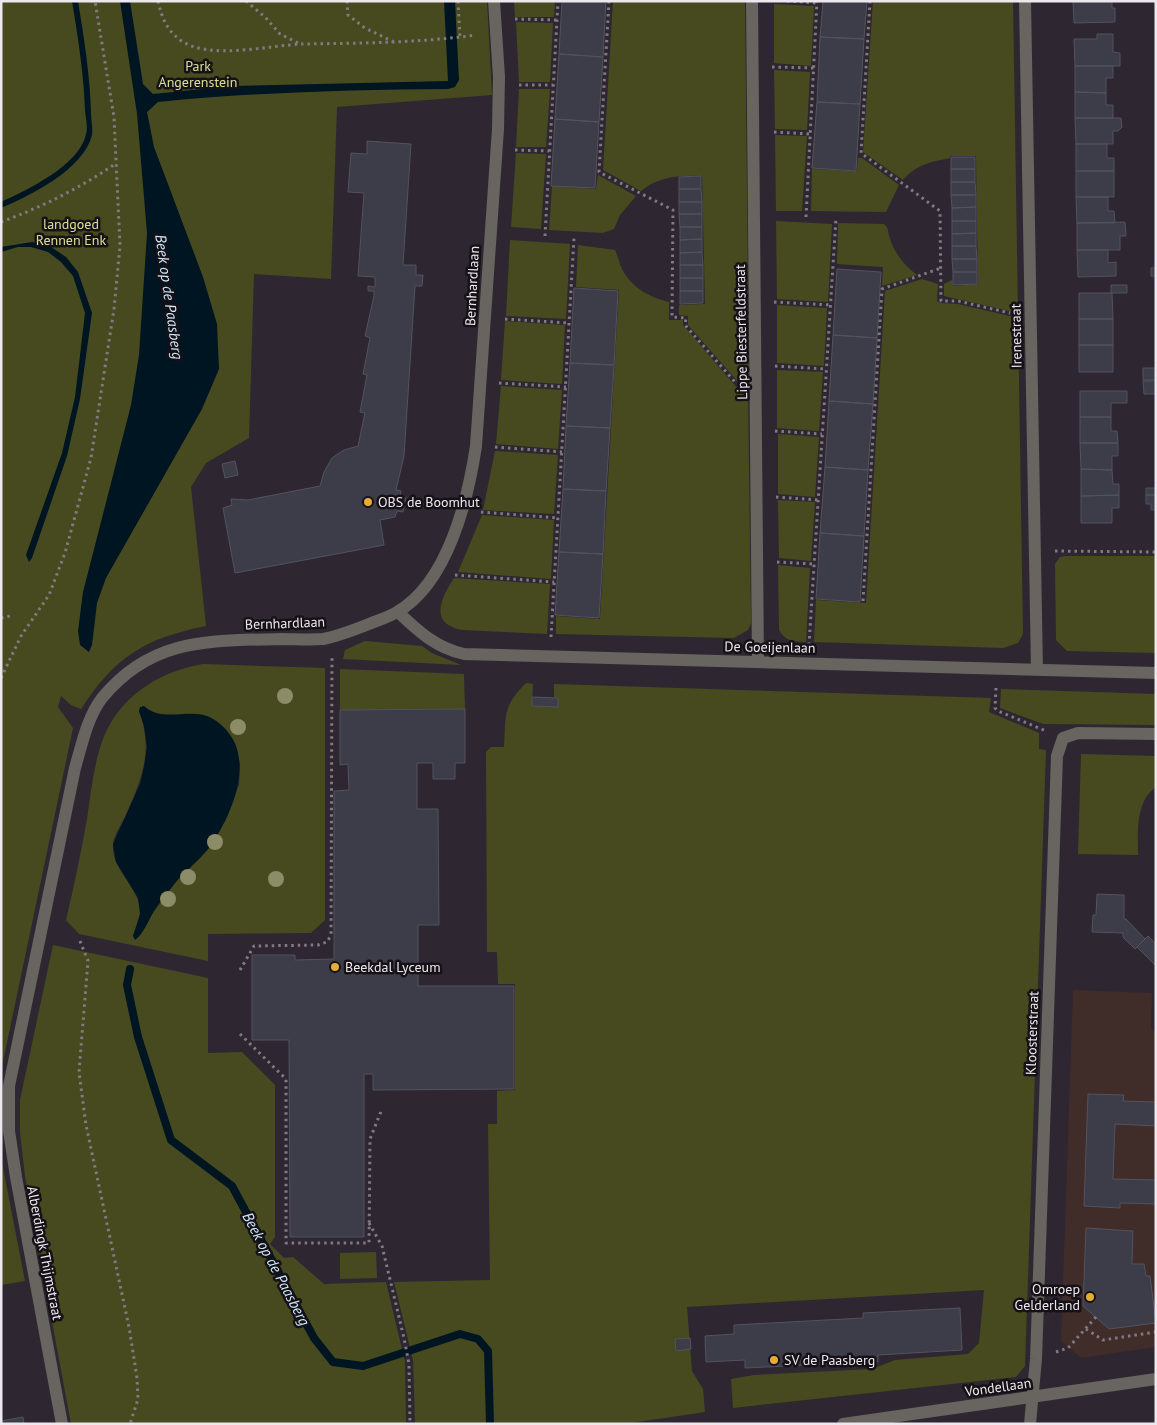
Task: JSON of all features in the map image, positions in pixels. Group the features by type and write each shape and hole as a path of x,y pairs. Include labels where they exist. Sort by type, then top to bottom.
{"street":[{"name":"Bernhardlaan","path":"5,1089 75,768 87,727 102,699 119,680 140,664 165,650 214,640 322,639 345,634 398,612 419,595 434,574 462,510 476,446 486,317 499,85 494,1"},
{"name":"Lippe Biesterfeldstraat","path":"752,1 758,662"},
{"name":"Irenestraat","path":"1025,1 1037,670"},
{"name":"De Goeijenlaan","path":"398,612 421,634 450,651 464,654 1156,673"},
{"name":"Kloosterstraat","path":"1030,1424 1034,1397 1036,1359 1057,756 1063,738 1078,732 1156,734"},
{"name":"Alberdingk Thijmstraat","path":"5,1089 16,1177 62,1424"},
{"name":"Vondellaan","path":"843,1424 1156,1379"}],"path":[{"path":"1,678 21,636 49,595 65,553 91,458 114,309 120,246 114,117 96,1"},
{"path":"158,1 164,24 181,40 203,49 228,51 302,44 397,43 460,37 458,1"},
{"path":"246,1 265,17 280,34 302,44"},
{"path":"347,1 348,15 365,28 397,43"},
{"path":"545,236 558,1"},
{"path":"609,1 599,172 673,210 672,317 686,318 686,325 739,386 756,387"},
{"path":"787,1 817,2 806,217"},
{"path":"870,1 861,154 940,211 941,300 958,301 1030,318"},
{"path":"495,19 557,20"},
{"path":"753,66 814,68"},
{"path":"499,85 553,86"},
{"path":"754,132 810,134"},
{"path":"496,149 549,151"},
{"path":"1,222 37,208 95,178 116,164"},
{"path":"808,663 836,218"},
{"path":"550,656 574,238"},
{"path":"863,601 882,289 941,268"},
{"path":"756,301 830,305"},
{"path":"486,317 569,323"},
{"path":"756,366 826,369"},
{"path":"481,382 566,387"},
{"path":"757,430 822,434"},
{"path":"476,446 562,452"},
{"path":"757,496 818,500"},
{"path":"462,510 558,518"},
{"path":"1034,551 1156,552"},
{"path":"758,560 814,564"},
{"path":"434,574 554,582"},
{"path":"1,618 10,616"},
{"path":"240,970 254,946 318,945 326,942 331,935 332,637"},
{"path":"998,711 1040,728"},
{"path":"80,941 88,961 79,1072 86,1125 129,1327 137,1378 138,1399 130,1424"},
{"path":"240,1034 286,1079 286,1243 369,1242 370,1139 382,1110"},
{"path":"369,1223 382,1246 404,1338 409,1364 410,1424"},
{"path":"1036,1359 1068,1348 1096,1317"},
{"path":"1086,1329 1103,1340 1156,1332"}],"shaded area":[{"path":"1073,990 1152,993 1151,1028 1156,1033 1156,1347 1081,1358 1061,1341"}],"green space":[{"path":"1,1 487,1 492,95 337,107 331,279 254,274 249,438 206,463 191,487 206,626 166,637 133,652 106,676 81,709 71,705 61,696 58,707 73,728 1,1071"},
{"path":"514,1 555,1 554,17 515,17"},
{"path":"613,1 745,1 749,385 740,384 688,325 688,316 679,315 679,305 705,304 702,176 662,179 641,191 603,170"},
{"path":"873,1 1013,1 1018,313 944,296 944,284 952,280 953,286 978,284 976,156 950,156 950,158 918,168 903,180 863,152"},
{"path":"774,4 814,6 811,66 774,63"},
{"path":"516,22 553,23 550,82 519,82"},
{"path":"774,70 810,72 807,130 775,129"},
{"path":"519,89 550,89 546,147 516,147"},
{"path":"775,135 807,136 802,211 776,211"},
{"path":"516,153 546,154 541,229 511,227"},
{"path":"858,158 862,158 899,185 886,212 811,211 812,169 857,171"},
{"path":"598,175 636,196 620,215 614,229 603,233 549,230 552,186 596,189"},
{"path":"776,221 832,224 828,302 777,299"},
{"path":"838,223 884,224 888,229 890,239 898,255 917,275 882,286 883,267 837,264"},
{"path":"510,240 570,244 566,319 506,316"},
{"path":"578,245 615,250 626,276 642,291 669,302 669,320 683,320 683,325 738,389 748,390 751,623 748,630 734,638 556,634 556,616 600,619 619,290 576,287"},
{"path":"922,279 938,284 937,301 940,303 958,304 1018,318 1023,634 1018,643 1003,648 814,642 816,600 866,603 885,291"},
{"path":"777,305 827,308 824,366 777,363"},
{"path":"505,321 565,325 562,384 501,380"},
{"path":"777,370 823,372 819,431 777,428"},
{"path":"501,386 562,390 558,449 496,444"},
{"path":"778,434 819,437 815,497 778,494"},
{"path":"495,451 558,455 554,514 483,510"},
{"path":"778,500 815,502 811,561 779,558"},
{"path":"482,515 554,520 551,579 458,572"},
{"path":"1156,556 1156,653 1067,651 1056,640 1055,564 1060,557"},
{"path":"778,565 810,568 806,642 787,639 779,630"},
{"path":"454,578 550,584 547,634 463,630 452,627 441,616 440,609 445,594"},
{"path":"365,641 422,646 432,653 461,665 343,659 345,650"},
{"path":"203,664 325,668 325,920 311,933 208,934 208,961 79,934 66,920 75,882 96,765 105,734 122,707 133,696 158,679 187,667","holes":["144,706 154,714 169,715 227,732 236,745 240,764 239,785 225,821 210,846 178,879 154,911 139,937 133,936 140,914 139,905 132,888 117,863 113,842 136,791 144,766 145,740 139,711"]},
{"path":"340,669 464,674 465,709 340,710"},
{"path":"526,683 533,684 532,706 558,707 558,698 554,697 554,684 991,698 989,712 1039,733 1039,749 1046,750 1025,1366 1016,1377 733,1408 731,1379 754,1375 872,1369 895,1360 968,1354 979,1343 984,1290 687,1307 692,1371 703,1389 705,1412 624,1424 415,1424 413,1360 394,1282 490,1280 488,1124 497,1124 497,1091 515,1090 515,984 498,984 497,952 487,952 486,752 491,747 504,747 509,706 518,691"},
{"path":"1001,689 1156,694 1156,725 1043,724 1000,708"},
{"path":"1081,754 1156,756 1156,787 1144,801 1139,818 1138,855 1078,854"},
{"path":"53,945 208,978 208,1053 242,1052 275,1085 275,1237 270,1244 284,1258 293,1257 324,1284 386,1282 405,1362 406,1424 71,1424 25,1176 20,1133 20,1100"},
{"path":"1,1157 25,1281 1,1285"},
{"path":"376,1252 377,1278 340,1279 340,1253"}],"water":[{"path":"72,1 78,1 89,84 92,135 87,147 67,170 40,189 1,208 1,202 38,183 63,166 82,145 86,134 82,70"},
{"path":"120,1 130,1 143,84 153,94 233,86 448,81 444,1 455,1 459,80 455,87 448,89 303,92 158,102 147,112 154,147 203,277 217,324 219,369 202,409 106,578 97,603 92,645 89,652 80,645 78,631 83,592 131,405 139,355 147,233 137,114"},
{"path":"32,242 51,247 66,257 78,272 92,313 80,399 67,456 29,562 26,555 62,453 75,397 85,313 73,276 61,262 48,252 31,247 18,247 1,252 1,247"},
{"path":"144,706 160,714 196,714 205,715 213,719 228,731 236,746 239,763 234,799 218,834 205,853 172,887 156,908 146,927 135,940 133,936 140,914 138,898 116,862 113,844 140,784 144,767 147,747 144,726 139,711 140,707"}],"building":[{"path":"562,1 606,1 603,57 559,54"},
{"path":"823,1 867,1 864,39 820,37"},
{"path":"1073,1 1112,1 1112,8 1115,8 1115,22 1074,23"},
{"path":"1097,34 1113,34 1113,52 1120,53 1120,66 1075,66 1074,39 1097,39"},
{"path":"820,37 864,39 860,104 817,102"},
{"path":"559,54 603,57 599,122 555,119"},
{"path":"1075,66 1113,66 1113,78 1106,78 1106,93 1075,92"},
{"path":"1075,92 1106,93 1106,105 1113,105 1113,118 1075,118"},
{"path":"817,102 860,104 856,171 812,168"},
{"path":"1075,118 1121,118 1122,127 1118,131 1113,131 1113,144 1076,144"},
{"path":"555,119 599,122 595,188 551,186"},
{"path":"367,141 411,144 403,265 416,265 416,275 423,275 422,286 415,286 404,456 396,490 401,491 400,497 406,498 403,512 397,511 395,517 380,520 384,545 235,573 223,508 232,505 231,499 248,500 320,486 324,472 332,458 344,450 358,446 365,413 360,412 367,375 363,374 370,338 365,336 374,296 374,291 368,291 368,286 375,287 375,277 358,276 364,193 348,192 351,153 367,154"},
{"path":"1076,144 1107,144 1107,158 1114,158 1114,171 1076,171"},
{"path":"951,157 975,157 975,169 951,169"},
{"path":"951,169 975,169 975,182 951,182"},
{"path":"1076,171 1114,171 1114,197 1076,197"},
{"path":"701,176 701,189 679,189 679,177"},
{"path":"951,182 975,182 976,195 951,195"},
{"path":"679,189 701,189 702,202 679,202"},
{"path":"951,195 976,195 976,207 952,208"},
{"path":"1076,197 1108,197 1108,211 1114,211 1115,223 1077,223"},
{"path":"679,202 702,202 702,214 679,214"},
{"path":"976,207 976,221 952,221 952,208"},
{"path":"679,214 702,214 702,227 680,227"},
{"path":"952,221 976,221 976,233 952,234"},
{"path":"1125,222 1126,236 1120,236 1120,250 1077,250 1077,223"},
{"path":"680,227 702,227 702,239 680,240"},
{"path":"976,233 976,246 952,246 952,234"},
{"path":"702,239 702,252 680,253 680,240"},
{"path":"952,246 976,246 977,259 952,259"},
{"path":"1077,250 1108,250 1108,263 1116,262 1116,276 1078,277"},
{"path":"702,252 703,265 680,265 680,253"},
{"path":"952,259 977,259 977,272 953,272"},
{"path":"680,265 703,265 703,278 680,278"},
{"path":"1151,268 1156,268 1156,276 1151,276"},
{"path":"837,269 881,272 877,338 833,335"},
{"path":"953,272 977,272 977,284 953,285"},
{"path":"680,278 703,278 703,291 680,291"},
{"path":"1111,285 1127,285 1127,293 1111,293"},
{"path":"574,288 618,291 614,365 570,363"},
{"path":"680,291 703,291 703,303 680,304"},
{"path":"1079,293 1112,293 1113,319 1079,319"},
{"path":"1079,319 1113,319 1113,345 1079,345"},
{"path":"833,335 877,338 873,404 829,401"},
{"path":"1079,345 1113,345 1113,372 1079,372"},
{"path":"570,363 614,365 610,428 566,426"},
{"path":"1143,368 1156,368 1156,380 1143,380"},
{"path":"1143,381 1156,381 1156,394 1144,394"},
{"path":"1080,391 1127,391 1127,403 1111,403 1111,417 1080,417"},
{"path":"829,401 873,404 868,470 825,467"},
{"path":"1080,417 1111,417 1111,431 1117,431 1118,443 1080,443"},
{"path":"566,426 610,428 606,491 563,489"},
{"path":"1080,443 1118,443 1118,456 1112,456 1112,470 1081,469"},
{"path":"235,461 238,475 225,478 222,464"},
{"path":"825,467 868,470 864,536 820,533"},
{"path":"1081,469 1112,470 1113,484 1119,484 1119,495 1081,496"},
{"path":"1146,488 1156,488 1156,495 1146,495"},
{"path":"563,489 606,491 603,554 559,552"},
{"path":"1119,495 1119,508 1112,508 1112,523 1081,523 1081,496"},
{"path":"1146,495 1156,495 1156,510 1151,510 1151,504 1146,504"},
{"path":"820,533 864,536 860,602 816,599"},
{"path":"559,552 603,554 599,618 555,615"},
{"path":"532,697 558,698 558,707 532,706"},
{"name":"Beekdal Lyceum","path":"465,709 465,763 455,763 455,779 433,779 433,763 417,763 417,809 438,809 439,925 418,925 418,986 514,986 514,1089 373,1090 373,1074 364,1074 364,1237 290,1237 289,1040 252,1040 252,955 295,955 295,960 334,959 334,791 349,790 348,764 340,765 340,710"},
{"path":"1097,894 1124,895 1124,919 1145,939 1135,949 1123,937 1123,933 1092,932 1093,915 1096,915"},
{"path":"1148,936 1156,944 1155,965 1137,947"},
{"path":"1088,1094 1124,1095 1123,1101 1156,1102 1156,1126 1115,1124 1113,1179 1156,1180 1156,1204 1120,1203 1120,1208 1084,1206"},
{"path":"1086,1228 1133,1231 1132,1264 1144,1264 1146,1276 1150,1276 1156,1323 1109,1329 1083,1306"},
{"path":"960,1308 962,1350 878,1355 878,1362 828,1366 828,1364 745,1368 745,1360 706,1362 705,1336 734,1334 734,1325 863,1318 863,1313"},
{"path":"690,1338 691,1349 676,1351 675,1339"},
{"path":"23,1417 24,1424 1,1424 1,1421"}],"waterway":[{"name":"Beek op de Paasberg","path":"130,969 127,985 138,1037 171,1140 232,1186 314,1338 333,1362 363,1366 460,1334 478,1339 488,1351 490,1424"}],"place":[{"name":"OBS de Boomhut","path":"368,502"},
{"name":"Beekdal Lyceum","path":"335,967"},
{"name":"Omroep Gelderland","path":"1090,1297"},
{"name":"SV de Paasberg","path":"774,1360"}],"park label":[{"name":"Park Angerenstein","path":"198,74"},
{"name":"landgoed Rennen Enk","path":"71,232"}]}
